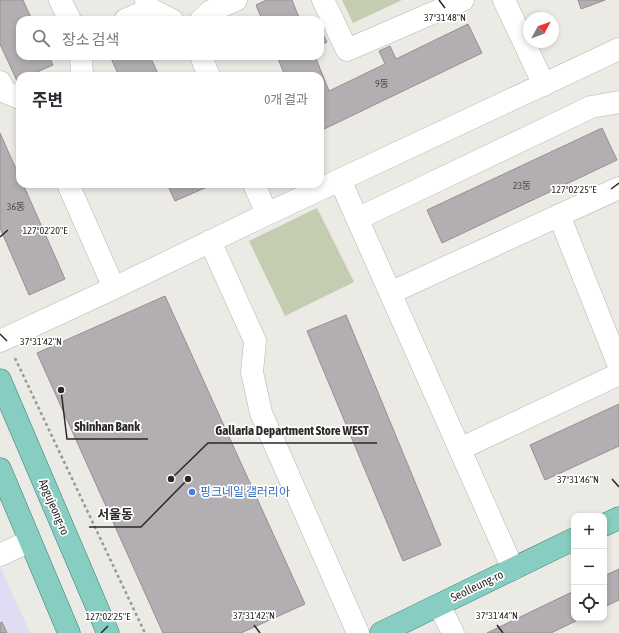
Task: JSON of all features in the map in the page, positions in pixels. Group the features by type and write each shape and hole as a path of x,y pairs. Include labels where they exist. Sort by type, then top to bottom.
{"main road":[{"name":"Apgujeong-ro","path":"0,380 108,633"},
{"path":"0,469 69,633"},
{"path":"607,524 619,518"},
{"name":"Seolleung-ro","path":"381,633 571,541"}],"street":[{"path":"60,0 68,16"},
{"path":"205,16 211,11 236,0"},
{"path":"323,0 347,50 463,0"},
{"path":"504,0 544,85"},
{"path":"131,16 148,4 166,16"},
{"path":"324,187 619,49"},
{"path":"81,60 82,72"},
{"path":"203,60 207,72"},
{"path":"0,82 5,92 16,96"},
{"path":"357,219 591,107 619,102"},
{"path":"340,180 513,569"},
{"path":"70,188 114,288"},
{"path":"256,188 267,214"},
{"path":"3,339 114,288 323,188"},
{"path":"390,293 619,188"},
{"path":"559,215 619,366"},
{"path":"210,241 255,341 252,372 261,413 358,633"},
{"path":"460,449 619,374"},
{"path":"0,555 30,541"},
{"path":"439,604 453,633"}],"path":[{"path":"3,339 145,633"}],"shaded area":[{"path":"0,566 30,633 0,633"}],"green space":[{"path":"342,0 402,0 353,23"},
{"path":"317,208 354,282 285,316 249,241"}],"building":[{"path":"0,0 23,0 30,16 16,16 16,60 51,60 53,65 37,72 16,72 16,79 0,44"},
{"path":"266,0 292,0 298,16 260,16 256,5"},
{"path":"578,0 605,0 581,9"},
{"path":"468,24 482,53 324,129 324,78 329,91 385,64 379,51 390,46 396,59"},
{"path":"324,36 327,42 324,43"},
{"path":"112,60 152,60 157,72 117,72"},
{"path":"279,60 317,60 321,72 283,72"},
{"path":"602,128 617,160 442,243 427,210"},
{"path":"0,133 16,169 16,188 25,188 65,279 29,295 0,228"},
{"path":"169,188 205,188 175,201"},
{"path":"165,296 305,604 241,633 163,633 37,353"},
{"path":"346,315 441,545 403,561 307,331"},
{"path":"619,404 619,446 545,480 530,445"},
{"path":"619,569 619,600 607,606 607,585 607,575"},
{"path":"571,592 571,621 576,621 551,633 487,633"},
{"path":"2,622 7,633 0,633 0,623"}],"place":[{"name":"Shinhan Bank","path":"61,390"},
{"name":"Gallaria Department Store WEST","path":"171,479"},
{"name":"서울동","path":"188,479"},
{"name":"핑크네일 갤러리아","path":"192,492"}]}
